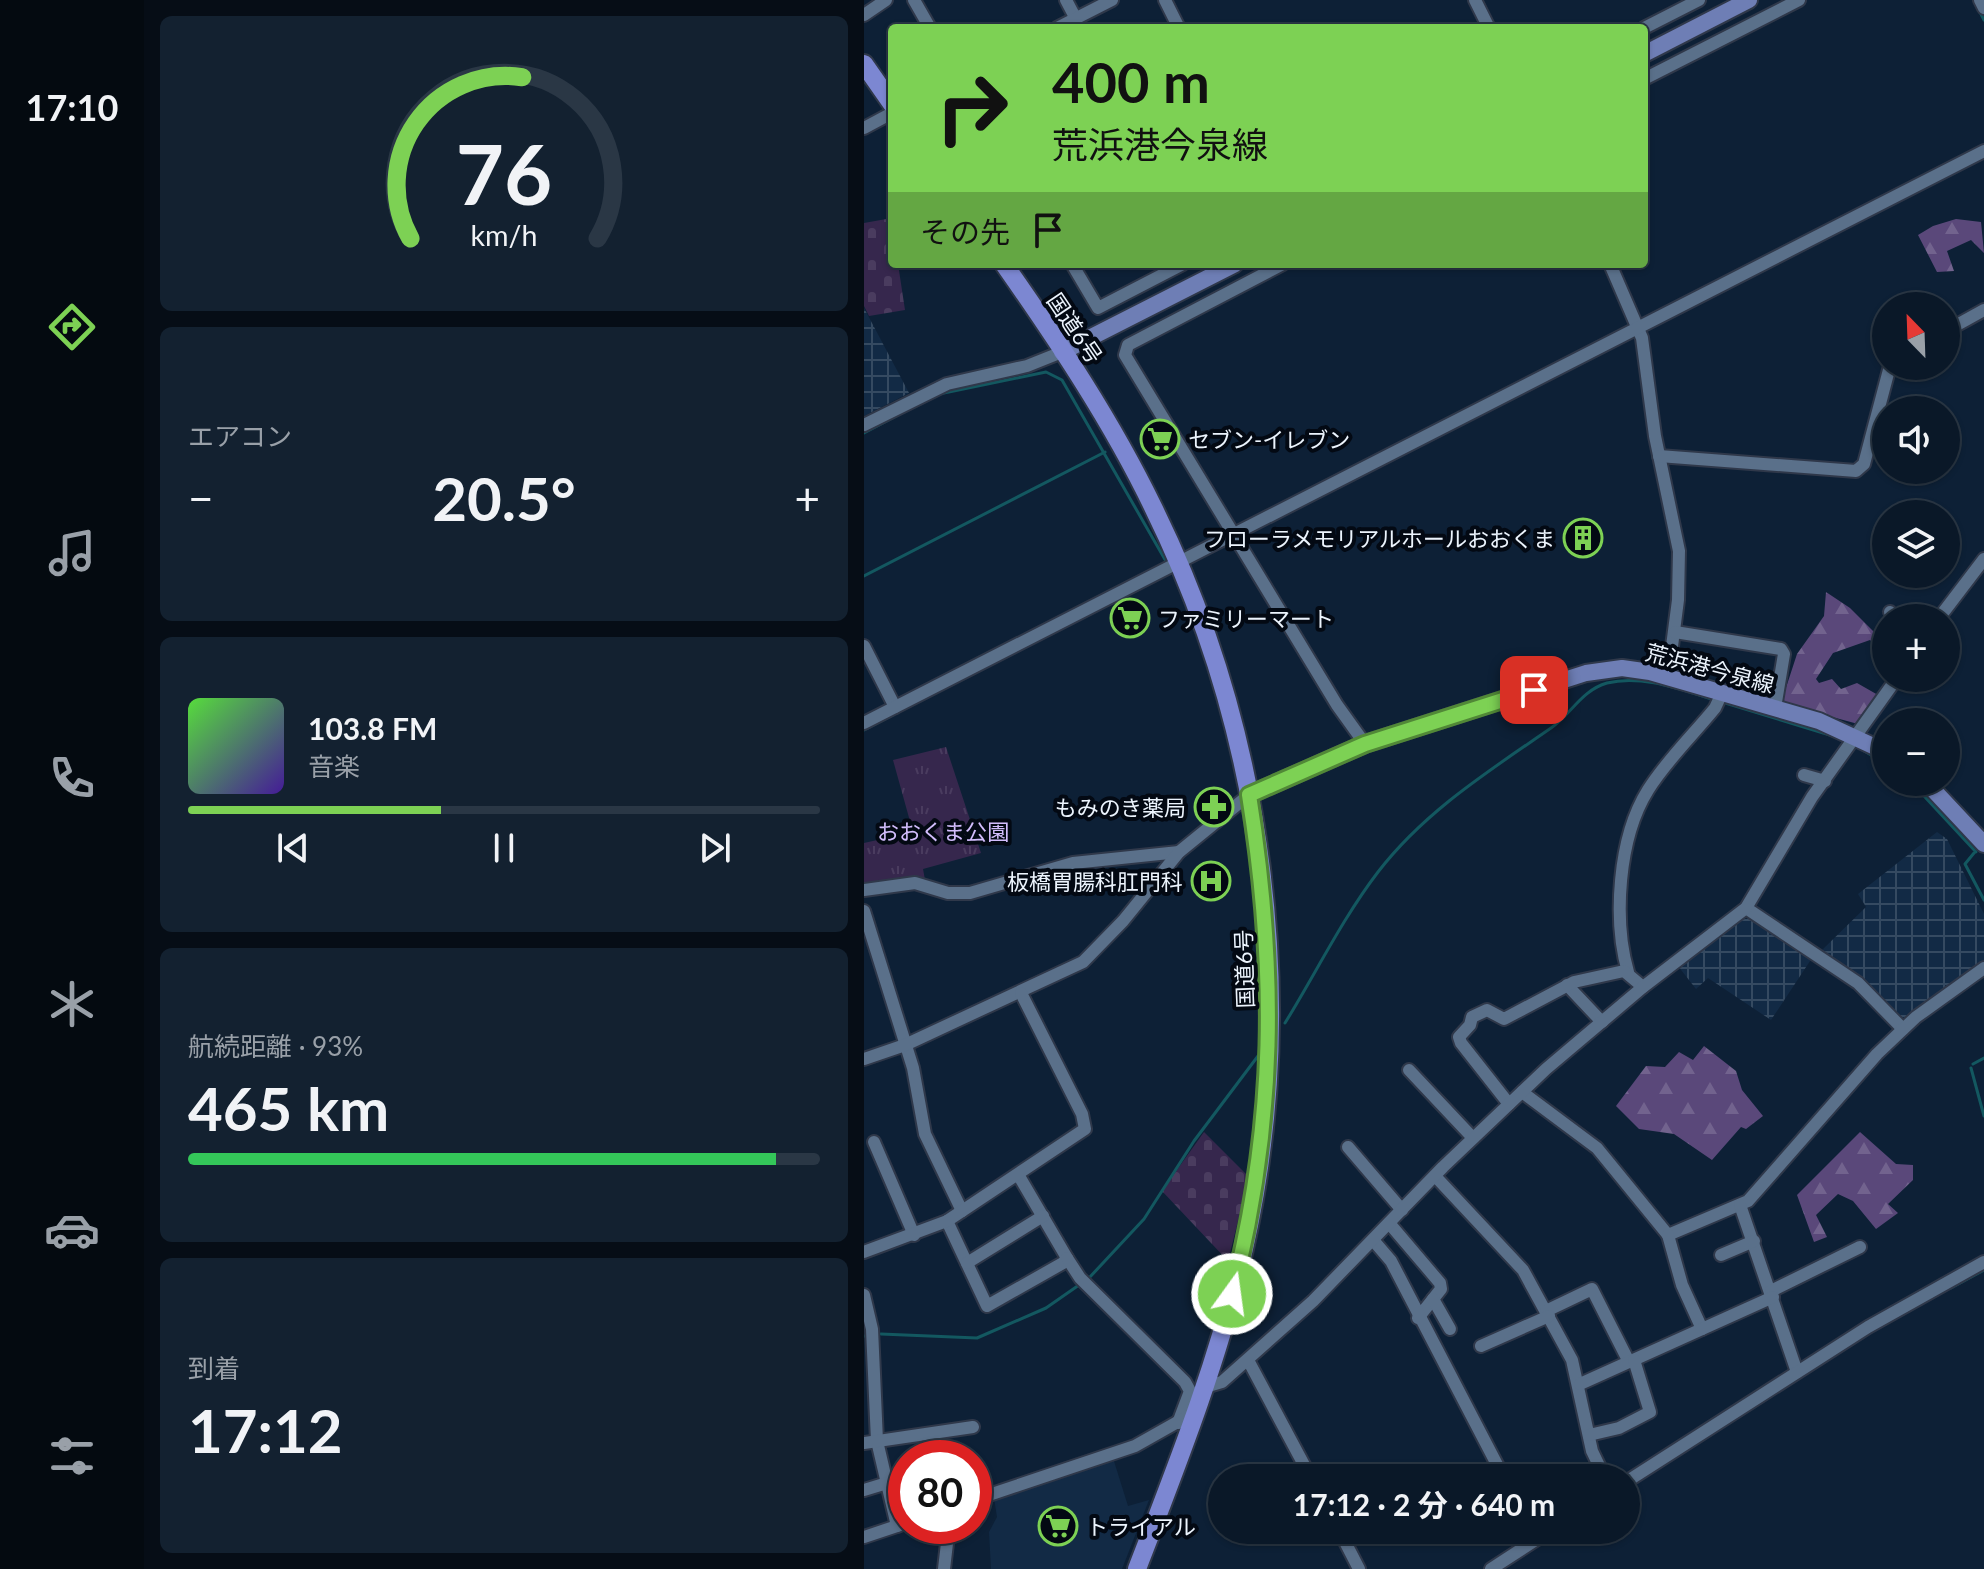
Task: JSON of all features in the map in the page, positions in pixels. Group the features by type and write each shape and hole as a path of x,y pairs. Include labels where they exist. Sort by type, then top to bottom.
{"highway":[{"path":"864,64 888,98"},
{"name":"国道6号","path":"1007,268 1124,453 1179,564 1210,643 1249,795 1266,920 1270,1036 1263,1131 1250,1216 1205,1387 1137,1569"}],"main road":[{"path":"1648,52 1749,0"},
{"path":"1062,352 1227,268"},
{"name":"荒浜港今泉線","path":"1249,795 1365,744 1586,673 1622,668 1668,677 1775,708 1857,736 1872,744"},
{"path":"1939,796 1984,844"}],"street":[{"path":"864,15 886,0"},
{"path":"914,0 928,24"},
{"path":"1066,0 1076,19"},
{"path":"1066,24 1112,0"},
{"path":"1165,0 1177,24"},
{"path":"1475,0 1487,24"},
{"path":"1648,26 1699,0"},
{"path":"1648,77 1799,0"},
{"path":"1980,0 1984,8"},
{"path":"864,128 888,115"},
{"path":"864,723 1984,151"},
{"path":"1074,268 1098,308 1175,268"},
{"path":"1276,268 1124,350 1233,535 1337,705 1365,744"},
{"path":"1612,268 1639,327 1659,456 1679,551 1675,632 1668,677"},
{"path":"1960,323 1984,310"},
{"path":"864,425 947,384 1038,363 1062,352"},
{"path":"1659,456 1856,471 1864,464 1886,380"},
{"path":"1950,604 1984,559"},
{"path":"1675,632 1781,649 1784,654 1775,708"},
{"path":"864,646 895,707"},
{"path":"1205,1387 1222,1382 1248,1360 1522,1092 1643,987 1746,908 1825,781 1887,692"},
{"path":"1643,987 1628,972 1619,914 1627,853 1647,791 1715,708 1722,693"},
{"path":"1804,775 1825,781"},
{"path":"864,1059 905,1045 1067,972 1098,948 1179,852 1249,795"},
{"path":"864,890 915,883 948,893 970,893 1093,859 1179,852"},
{"path":"1746,908 1858,983 1903,1029"},
{"path":"864,911 905,1045 925,1134 962,1211"},
{"path":"1668,1235 1740,1205 1903,1029 1984,968"},
{"path":"1509,1104 1463,1049 1459,1037 1470,1025 1472,1017 1482,1011 1504,1019 1567,985 1628,972"},
{"path":"1567,985 1602,1022"},
{"path":"864,1252 947,1221 1082,1133 1086,1125 1021,993"},
{"path":"1409,1070 1473,1138"},
{"path":"1522,1092 1597,1148 1668,1235 1682,1285 1702,1329"},
{"path":"874,1142 914,1235"},
{"path":"1348,1147 1402,1210"},
{"path":"1019,1176 1080,1278 1185,1382 1190,1391 1178,1423"},
{"path":"1435,1176 1523,1270 1548,1314 1580,1384 1589,1435 1600,1464"},
{"path":"1740,1205 1797,1372"},
{"path":"967,1263 1043,1216"},
{"path":"947,1221 987,1306 1067,1258"},
{"path":"1389,1223 1438,1277 1441,1289 1418,1318"},
{"path":"1373,1240 1391,1261 1496,1464"},
{"path":"1721,1255 1754,1241"},
{"path":"1580,1384 1702,1329 1860,1247"},
{"path":"1640,1473 1797,1372 1984,1262"},
{"path":"1481,1346 1592,1289 1632,1361 1650,1412 1619,1428 1589,1435"},
{"path":"864,1295 872,1329 868,1358 870,1442 887,1483 864,1490"},
{"path":"1433,1299 1450,1329"},
{"path":"1248,1360 1304,1464"},
{"path":"992,1494 1135,1446 1197,1411"},
{"path":"870,1442 973,1427"},
{"path":"864,1537 888,1529"},
{"path":"944,1569 947,1544"},
{"path":"1346,1544 1359,1569"},
{"path":"1491,1569 1523,1544"}],"shaded area":[{"path":"864,308 909,393 864,416"},
{"path":"1937,832 1947,839 1984,914 1984,962 1904,1019 1858,976 1820,952 1866,907 1858,894"},
{"path":"1751,918 1812,958 1771,1020 1708,978 1696,989 1678,966 1739,920"},
{"name":"トライアル","path":"1113,1458 1128,1506 1149,1500 1122,1569 991,1569 990,1544 997,1517 994,1498"}],"green space":[{"path":"888,219 888,268 899,268 905,310 869,316 864,306 864,223"},
{"path":"1956,219 1981,222 1984,253 1971,240 1947,251 1954,271 1937,272 1918,235 1933,226"},
{"path":"1826,592 1850,608 1872,630 1872,642 1833,653 1816,679 1819,683 1832,679 1841,689 1857,683 1878,695 1858,724 1781,703 1797,654 1824,616"},
{"name":"おおくま公園","path":"946,747 981,853 923,869 925,880 904,878 864,884 864,843 913,832 893,760"},
{"path":"1704,1046 1736,1071 1742,1090 1763,1116 1746,1129 1741,1127 1712,1160 1674,1134 1639,1129 1616,1106 1646,1066 1665,1067 1679,1052 1693,1060"},
{"path":"1204,1132 1249,1177 1228,1261 1162,1191"},
{"path":"1860,1132 1896,1164 1913,1165 1913,1180 1888,1204 1898,1213 1876,1229 1853,1201 1838,1194 1816,1215 1827,1237 1814,1242 1797,1195"}],"waterway":[{"path":"1979,10 1984,20"},
{"path":"939,394 1046,372 1062,380 1167,563"},
{"path":"864,433 921,403"},
{"path":"864,576 1105,452"},
{"path":"1102,608 1112,603"},
{"path":"1285,1023 1353,908 1396,850 1437,811 1551,728 1591,691 1607,683 1634,680 1662,684 1715,700"},
{"path":"1722,702 1833,736"},
{"path":"864,730 893,715"},
{"path":"1861,749 1872,756"},
{"path":"1924,796 1976,852"},
{"path":"1974,853 1965,864 1984,900"},
{"path":"1089,1278 1144,1219 1194,1141 1258,1056"},
{"path":"1973,1064 1984,1058"},
{"path":"1971,1068 1984,1116"},
{"path":"1951,1288 1984,1270"},
{"path":"881,1334 977,1338 1046,1308 1079,1285"}],"place":[{"name":"セブン-イレブン","path":"1160,439"},
{"name":"フローラメモリアルホールおおくま","path":"1583,538"},
{"name":"ファミリーマート","path":"1130,618"},
{"name":"もみのき薬局","path":"1214,807"},
{"name":"板橋胃腸科肛門科","path":"1211,881"},
{"name":"トライアル","path":"1058,1526"}],"route":[{"path":"1232,1294 1258,1172 1270,1036 1266,920 1249,795 1343,752 1534,690"}]}
